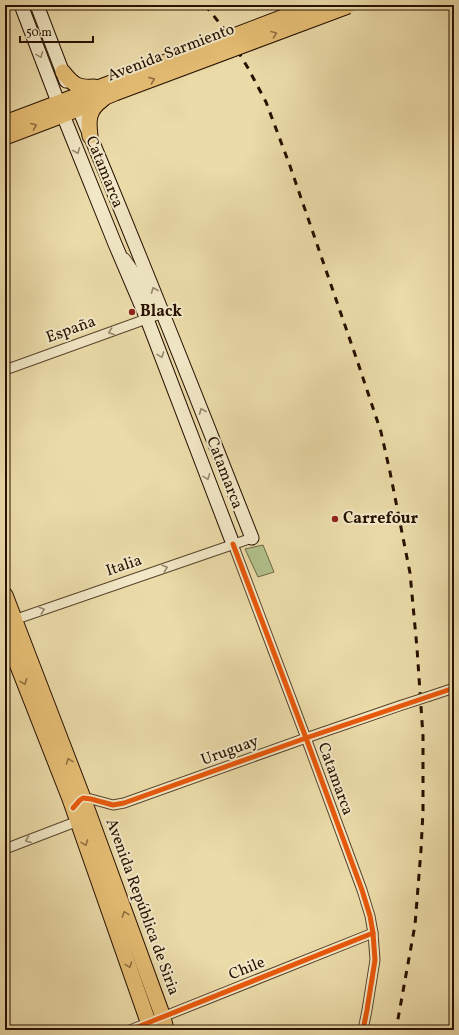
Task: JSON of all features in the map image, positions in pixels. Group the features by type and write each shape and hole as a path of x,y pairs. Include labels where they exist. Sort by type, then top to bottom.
{"main road":[{"name":"Catamarca","path":"21,5 60,109 115,244 156,316 252,538"},
{"name":"Catamarca","path":"36,5 90,136 156,316 233,544"},
{"name":"Avenida Sarmiento","path":"5,123 60,109 76,103 315,5"},
{"name":"Avenida Sarmiento","path":"108,90 349,5"},
{"path":"63,72 69,80 82,88 108,90"},
{"path":"90,136 89,123 92,110 108,90"},
{"name":"Avenida Sarmiento","path":"5,137 60,109"},
{"name":"Avenida República de Siria","path":"5,595 10,622 157,1025"},
{"name":"Avenida República de Siria","path":"5,633 78,809 157,1025"}],"street":[{"name":"España","path":"5,370 156,316"},
{"name":"Italia","path":"10,622 252,538"},
{"name":"Catamarca","path":"233,544 366,900 373,933 375,960 363,1030"},
{"name":"Uruguay","path":"78,809 91,799 113,805 124,803 306,738 454,688"},
{"path":"5,849 78,809"},
{"name":"Chile","path":"130,1030 157,1025 373,933"}],"green space":[{"path":"263,545 274,572 258,577 245,549"}],"railway":[{"path":"205,5 225,30 266,102 290,166 381,432 410,573 423,736 423,811 415,925 396,1030"}],"cycle path":[{"path":"233,544 362,890 370,916 375,960 363,1030"},
{"path":"73,808 83,798 113,805 124,803 306,738 454,688"},
{"path":"130,1030 373,933"}],"place":[{"name":"Black","path":"132,312"},
{"name":"Carrefour","path":"335,519"}]}
